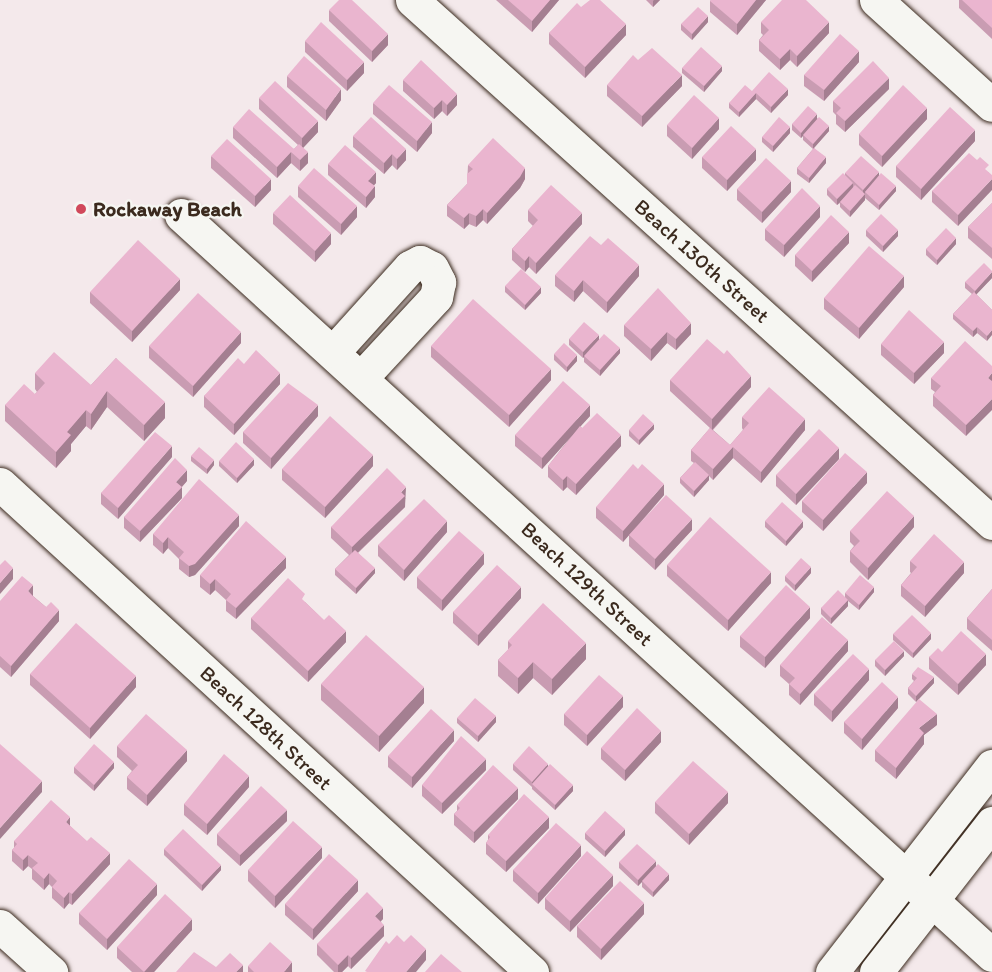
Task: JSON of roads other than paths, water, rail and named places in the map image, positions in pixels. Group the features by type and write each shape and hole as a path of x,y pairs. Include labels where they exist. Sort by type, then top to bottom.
{"street":[{"name":"Beach 130th Street","path":"412,0 992,523"},
{"path":"876,0 992,105"},
{"name":"Beach 129th Street","path":"182,215 334,351 992,954"},
{"path":"334,351 410,267 420,262 432,268 440,288 436,297 362,377"},
{"name":"Beach 128th Street","path":"0,484 532,972"},
{"path":"832,972 992,766"},
{"path":"876,972 992,823"},
{"path":"0,926 51,972"}],"place":[{"name":"Rockaway Beach","path":"81,209"}]}
